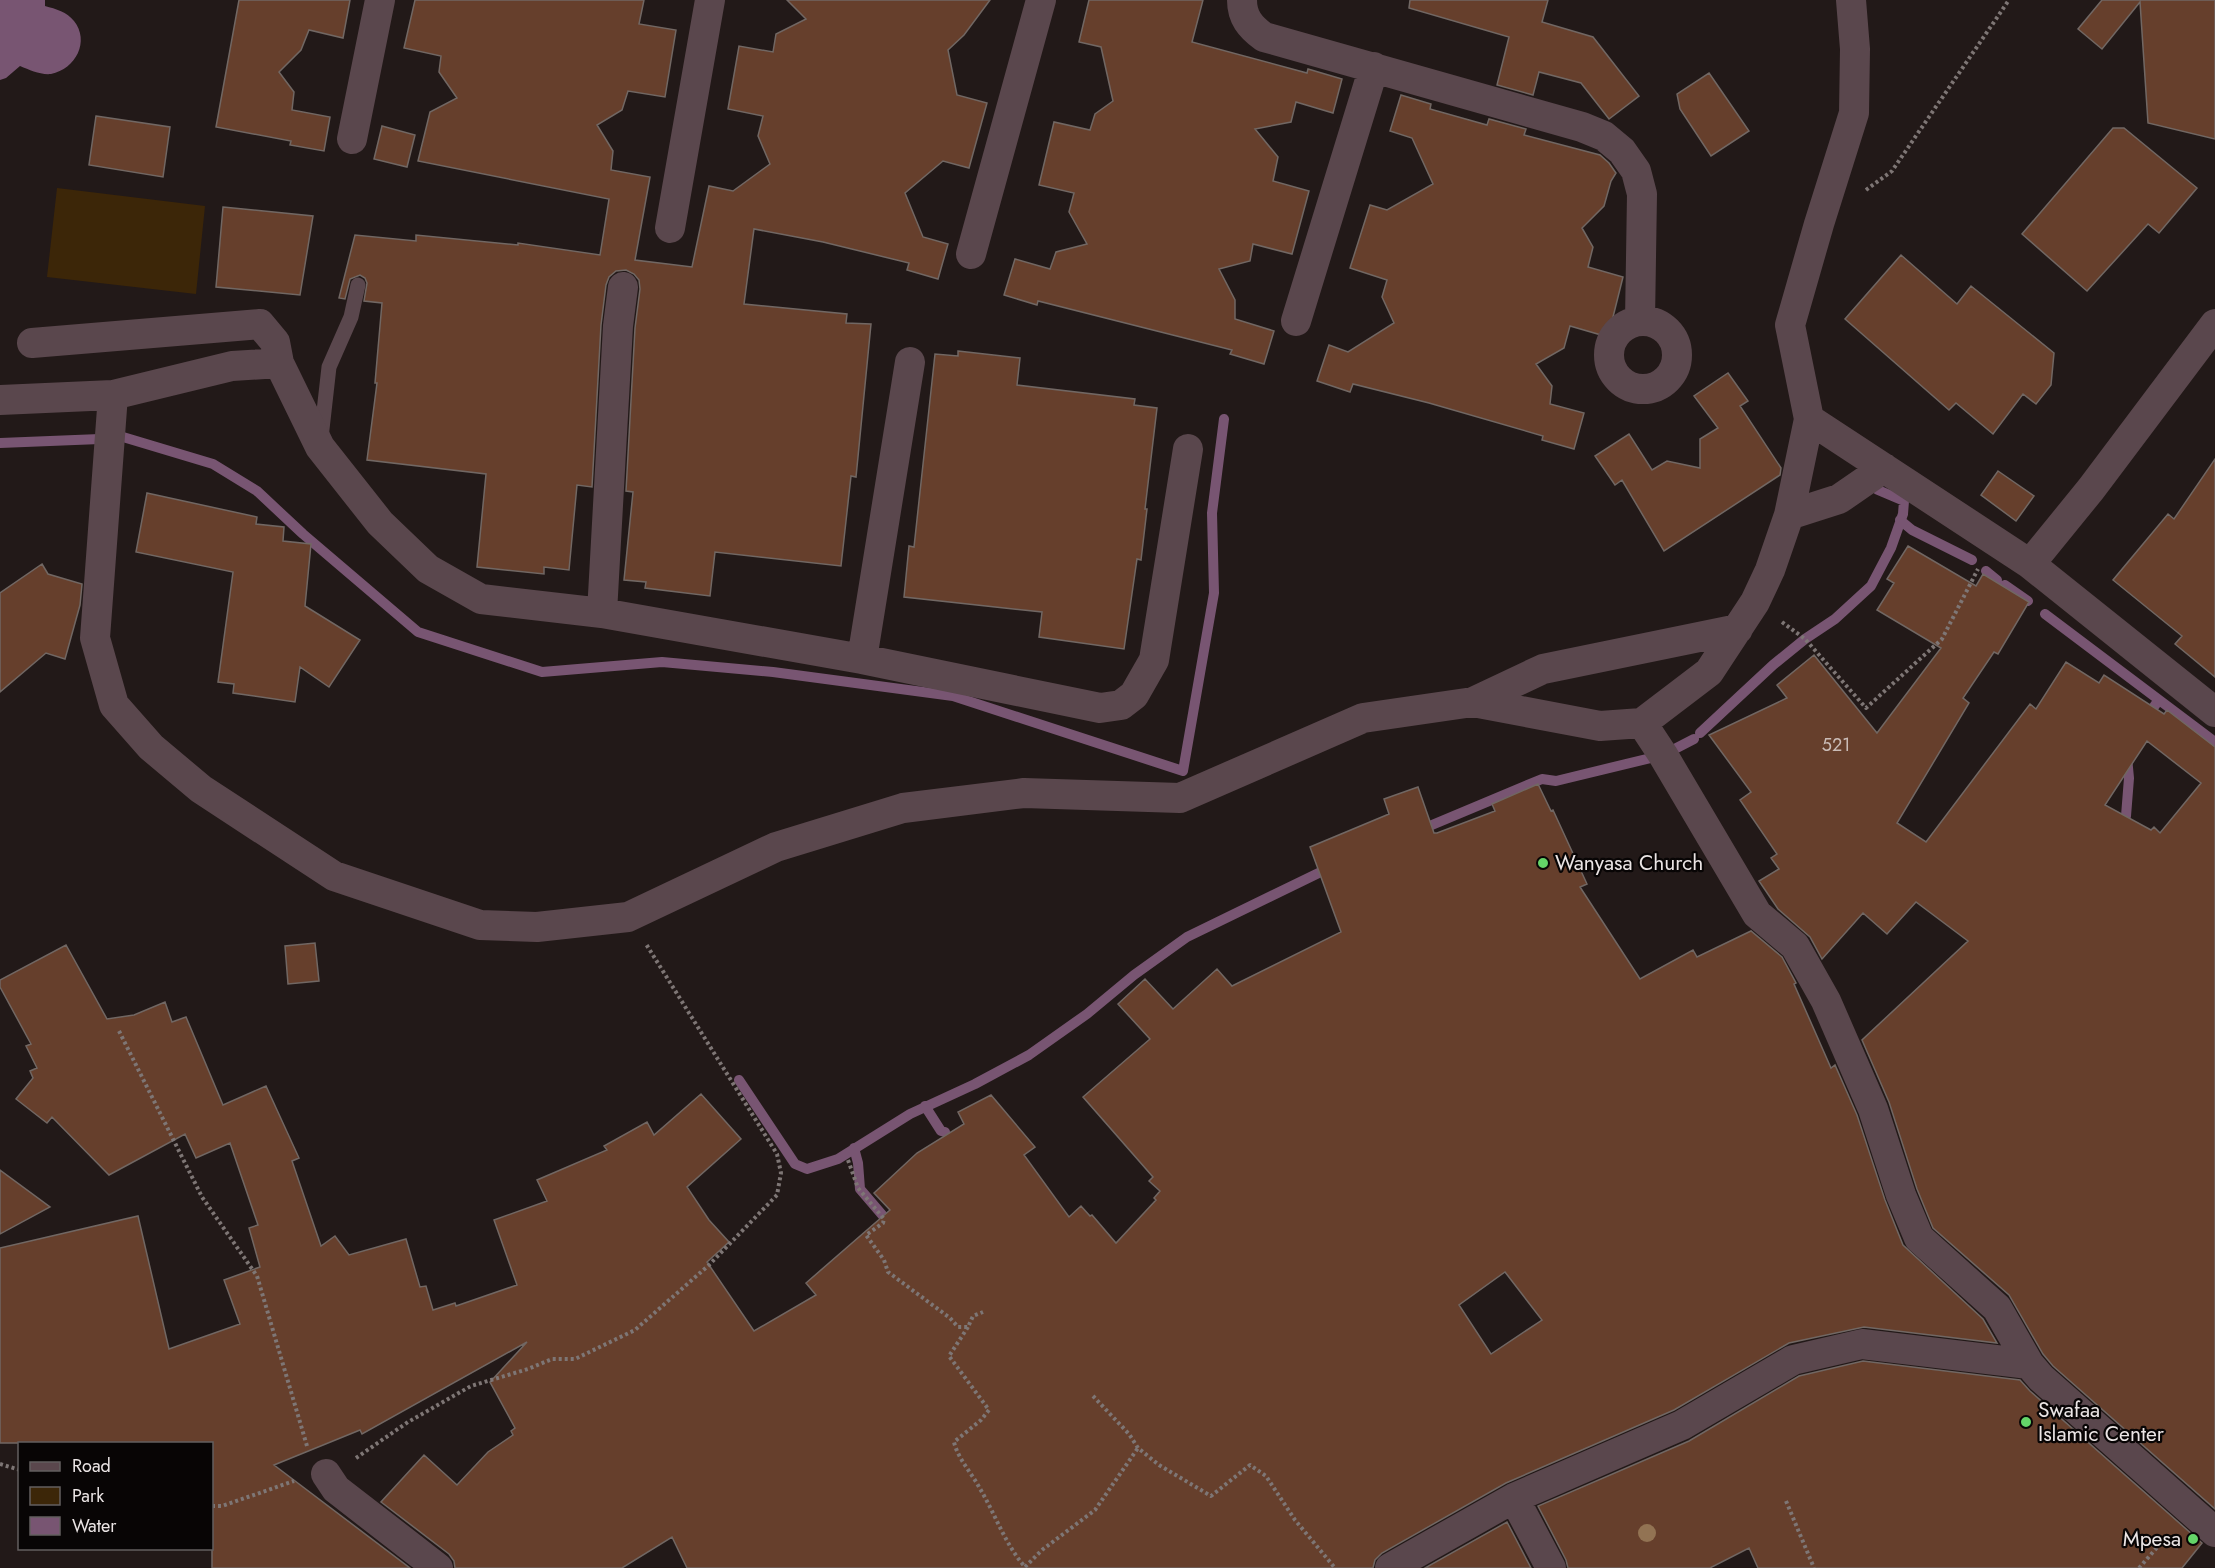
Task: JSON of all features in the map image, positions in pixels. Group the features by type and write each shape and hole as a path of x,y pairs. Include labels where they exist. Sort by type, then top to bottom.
{"street":[{"path":"352,139 380,0"},
{"path":"670,228 710,0"},
{"path":"971,254 1041,0"},
{"path":"1242,0 1246,19 1253,30 1264,37 1582,127 1604,136 1622,151 1636,171 1642,194 1640,321"},
{"path":"1473,702 1600,726 1642,723 1709,672 1755,602 1770,570 1789,515 1809,419 1790,325 1854,113 1856,49 1851,0"},
{"path":"1296,321 1374,67"},
{"path":"602,613 618,326 623,287"},
{"path":"32,343 260,324 275,342 279,363 320,447 380,522 428,569 481,599 602,613 862,659 1100,708 1121,705 1134,695 1154,660 1188,450"},
{"path":"2030,564 2091,489 2215,324"},
{"path":"862,659 910,362"},
{"path":"0,400 114,395 232,366 279,363"},
{"path":"114,395 95,638 114,705 151,747 201,789 334,876 480,925 537,927 628,917 776,847 903,808 1024,794 1180,798 1364,718 1473,702 1543,669 1738,629"},
{"path":"1809,419 2030,564 2215,712"},
{"path":"1789,515 1839,499 1884,468"},
{"path":"1642,723 1664,755 1757,914 1795,946 1826,1001 1873,1109 1900,1195 1919,1238 1997,1308 2029,1364 2041,1378 2215,1532"},
{"path":"1390,1568 1514,1498 1682,1425 1793,1360 1862,1344 2029,1364"},
{"path":"326,1474 336,1489 438,1568"},
{"path":"1514,1498 1551,1568"}],"lane":[{"path":"320,447 329,368 351,317 358,285"}],"path":[{"path":"1865,191 1892,171 2009,0"},
{"path":"1755,602 1805,639 1866,708 1942,639 1993,539"},
{"path":"213,1506 222,1506 307,1476 326,1474 343,1467 408,1422 471,1386 528,1369 552,1359 575,1359 635,1330 709,1265 777,1195 782,1173 777,1154 628,917"},
{"path":"119,1031 202,1197 257,1276 307,1447 326,1474"},
{"path":"848,1160 858,1188 884,1219 883,1223 866,1235 884,1260 888,1272 950,1318 958,1327 968,1327"},
{"path":"983,1312 973,1316 949,1356 989,1410 981,1420 954,1442 956,1450 980,1487 1016,1558 1025,1567 1042,1550 1095,1510 1138,1448"},
{"path":"1093,1396 1138,1448 1159,1465 1211,1496 1250,1465 1266,1476 1295,1520 1335,1568"},
{"path":"0,1464 18,1469"},
{"path":"1786,1501 1815,1568"},
{"path":"2139,1568 2189,1510"}],"green space":[{"path":"57,188 205,206 196,294 47,277"}],"water":[{"path":"0,0 45,0 45,6 68,15 79,29 81,37 78,53 73,60 60,71 51,74 39,73 20,66 6,78 0,80"}],"building":[{"path":"239,0 350,0 343,38 309,30 301,50 279,72 294,92 292,110 330,117 324,151 290,145 291,141 216,127"},
{"path":"415,0 644,0 639,24 676,30 665,97 628,91 622,110 597,125 613,151 611,170 650,177 635,260 692,267 709,186 733,191 770,164 758,136 763,116 728,109 739,46 773,52 776,34 806,19 787,0 990,0 964,35 948,50 957,95 987,103 969,168 943,161 905,193 923,237 948,244 938,279 907,270 909,263 823,242 754,229 744,304 847,314 846,323 871,324 856,477 851,476 841,566 715,552 710,596 645,588 646,582 624,580 633,492 626,491 635,328 640,289 639,280 626,270 616,271 609,277 606,285 601,325 592,487 577,485 569,570 544,567 544,574 477,567 486,474 367,460 377,383 375,383 382,303 364,301 367,283 360,275 350,279 345,299 339,298 355,235 416,241 416,235 518,245 518,243 600,255 609,199 418,161 430,112 457,98 439,72 441,56 404,48"},
{"path":"1089,0 1203,0 1192,42 1307,73 1308,69 1342,79 1333,113 1296,102 1291,122 1255,129 1278,157 1273,181 1309,191 1292,254 1253,244 1250,261 1219,269 1235,300 1235,319 1274,331 1264,364 1230,354 1232,350 1038,301 1037,305 1004,295 1015,259 1050,269 1056,252 1087,244 1069,212 1074,193 1039,185 1054,122 1090,130 1095,114 1113,101 1101,47 1079,42"},
{"path":"1410,0 1548,0 1542,22 1593,37 1639,96 1609,119 1581,83 1539,72 1533,95 1497,85 1509,37 1409,8"},
{"path":"2102,0 2215,0 2215,139 2148,123 2140,2 2102,49 2078,29"},
{"path":"1709,73 1749,131 1711,156 1680,109 1677,94"},
{"path":"1401,95 1431,104 1430,109 1487,125 1489,119 1526,129 1524,135 1600,155 1616,173 1611,181 1604,206 1582,228 1593,247 1588,267 1623,277 1608,337 1570,326 1564,348 1536,364 1552,386 1550,404 1584,413 1574,449 1542,440 1543,436 1429,403 1353,384 1350,392 1317,381 1329,345 1348,352 1394,323 1382,297 1387,280 1350,268 1370,205 1387,210 1433,184 1412,138 1390,131"},
{"path":"96,116 170,127 163,177 89,165"},
{"path":"382,126 415,135 407,167 374,159"},
{"path":"2113,128 2124,128 2197,188 2159,233 2148,224 2087,291 2022,234"},
{"path":"223,207 313,216 300,295 216,287"},
{"path":"1901,255 1957,304 1971,286 2054,353 2051,385 2036,404 2023,394 1993,434 1956,403 1949,410 1845,319"},
{"path":"958,351 1020,358 1017,385 1135,399 1134,405 1157,408 1141,560 1137,559 1124,649 1039,637 1042,612 904,597 909,546 914,547 935,354 958,356"},
{"path":"1728,373 1748,401 1740,406 1781,468 1780,475 1664,551 1622,480 1615,485 1595,456 1629,434 1652,470 1667,461 1700,468 1700,439 1718,428 1694,396"},
{"path":"2215,459 2215,677 2175,644 2182,636 2113,580 2168,514 2174,519"},
{"path":"1998,471 2034,496 2016,521 1981,495"},
{"path":"147,493 257,517 256,524 284,527 283,541 311,544 305,606 360,640 329,687 300,667 295,702 233,693 234,684 218,682 233,572 136,552"},
{"path":"1908,546 1976,586 1983,574 2029,602 1998,654 1994,652 1963,698 1969,703 1897,823 1926,842 2030,704 2036,709 2066,662 2099,683 2104,675 2164,714 2167,710 2215,747 2215,1509 2053,1366 2043,1354 2009,1295 1933,1228 1917,1189 1889,1102 1862,1040 1968,941 1916,902 1887,934 1863,913 1822,959 1810,937 1778,909 1759,881 1779,869 1771,858 1777,854 1740,800 1751,792 1709,735 1787,698 1777,685 1814,655 1877,733 1941,648 1877,610 1894,583 1887,579","holes":["2147,741 2201,783 2160,833 2154,827 2151,830 2105,805"]},
{"path":"42,564 48,574 82,584 80,605 65,659 46,653 0,692 0,593"},
{"path":"1538,784 1551,811 1553,810 1587,884 1580,887 1640,979 1693,950 1697,957 1751,931 1782,957 1796,983 1794,984 1831,1068 1835,1065 1857,1115 1885,1200 1903,1245 1983,1319 1997,1343 1864,1327 1789,1343 1674,1410 1506,1483 1382,1553 1375,1560 1373,1568 687,1568 672,1537 622,1568 455,1568 454,1561 449,1554 381,1502 424,1455 457,1485 488,1452 513,1435 511,1431 515,1428 490,1382 527,1342 362,1434 360,1430 274,1465 410,1568 212,1568 213,1442 0,1443 0,1248 138,1216 169,1349 240,1324 224,1280 260,1267 249,1228 258,1225 230,1143 196,1158 185,1134 109,1175 52,1117 47,1123 16,1099 33,1078 30,1071 37,1068 26,1046 31,1044 0,987 0,980 66,945 107,1019 134,1015 165,1002 172,1022 186,1017 223,1105 266,1086 299,1158 292,1161 321,1246 335,1236 349,1255 406,1239 420,1287 426,1286 433,1310 455,1303 456,1306 517,1285 494,1220 547,1201 537,1180 607,1150 604,1146 647,1122 654,1135 701,1094 741,1139 687,1187 709,1220 729,1242 707,1262 754,1331 816,1295 806,1283 890,1210 874,1193 917,1153 964,1124 958,1112 991,1095 1035,1147 1024,1155 1069,1217 1081,1206 1090,1216 1092,1215 1116,1243 1156,1200 1154,1198 1160,1191 1149,1181 1153,1177 1083,1097 1150,1039 1118,1004 1145,979 1173,1009 1217,969 1232,986 1341,932 1310,847 1389,814 1384,799 1418,787 1434,833 1495,811 1492,804","holes":["1505,1272 1542,1320 1491,1354 1459,1305"]},
{"path":"315,943 319,981 288,984 285,946"},
{"path":"0,1170 50,1207 0,1234"},
{"path":"1863,1361 2020,1380 2202,1543 2182,1568 1758,1568 1749,1548 1710,1568 1568,1568 1538,1506 1689,1441 1799,1376"},
{"path":"1507,1522 1531,1568 1425,1568"}],"waterway":[{"path":"123,437 213,464 257,491 303,534 418,632 542,672 662,662 773,672 953,696 1183,771 1214,593 1212,513 1224,419"},
{"path":"0,443 100,439"},
{"path":"1700,733 1773,665 1805,639 1835,619 1871,586 1891,548 1903,514 1904,501 1878,490"},
{"path":"1900,520 1912,530 1972,560"},
{"path":"1986,571 1997,580"},
{"path":"2005,585 2028,601"},
{"path":"2045,614 2215,742"},
{"path":"2146,718 2158,701"},
{"path":"1420,830 1542,779 1556,781 1663,755 1694,739"},
{"path":"2118,828 2126,816 2129,778 2127,757"},
{"path":"739,1080 795,1164 807,1169 838,1159 910,1114 975,1084 1029,1055 1087,1014 1134,975 1187,937 1331,867"},
{"path":"925,1106 941,1131 945,1132"},
{"path":"854,1148 860,1189 884,1217 893,1223"}],"place":[{"name":"Wanyasa Church","path":"1543,863"},
{"name":"Swafaa Islamic Center","path":"2026,1422"},
{"name":"Mpesa","path":"2193,1539"}]}
